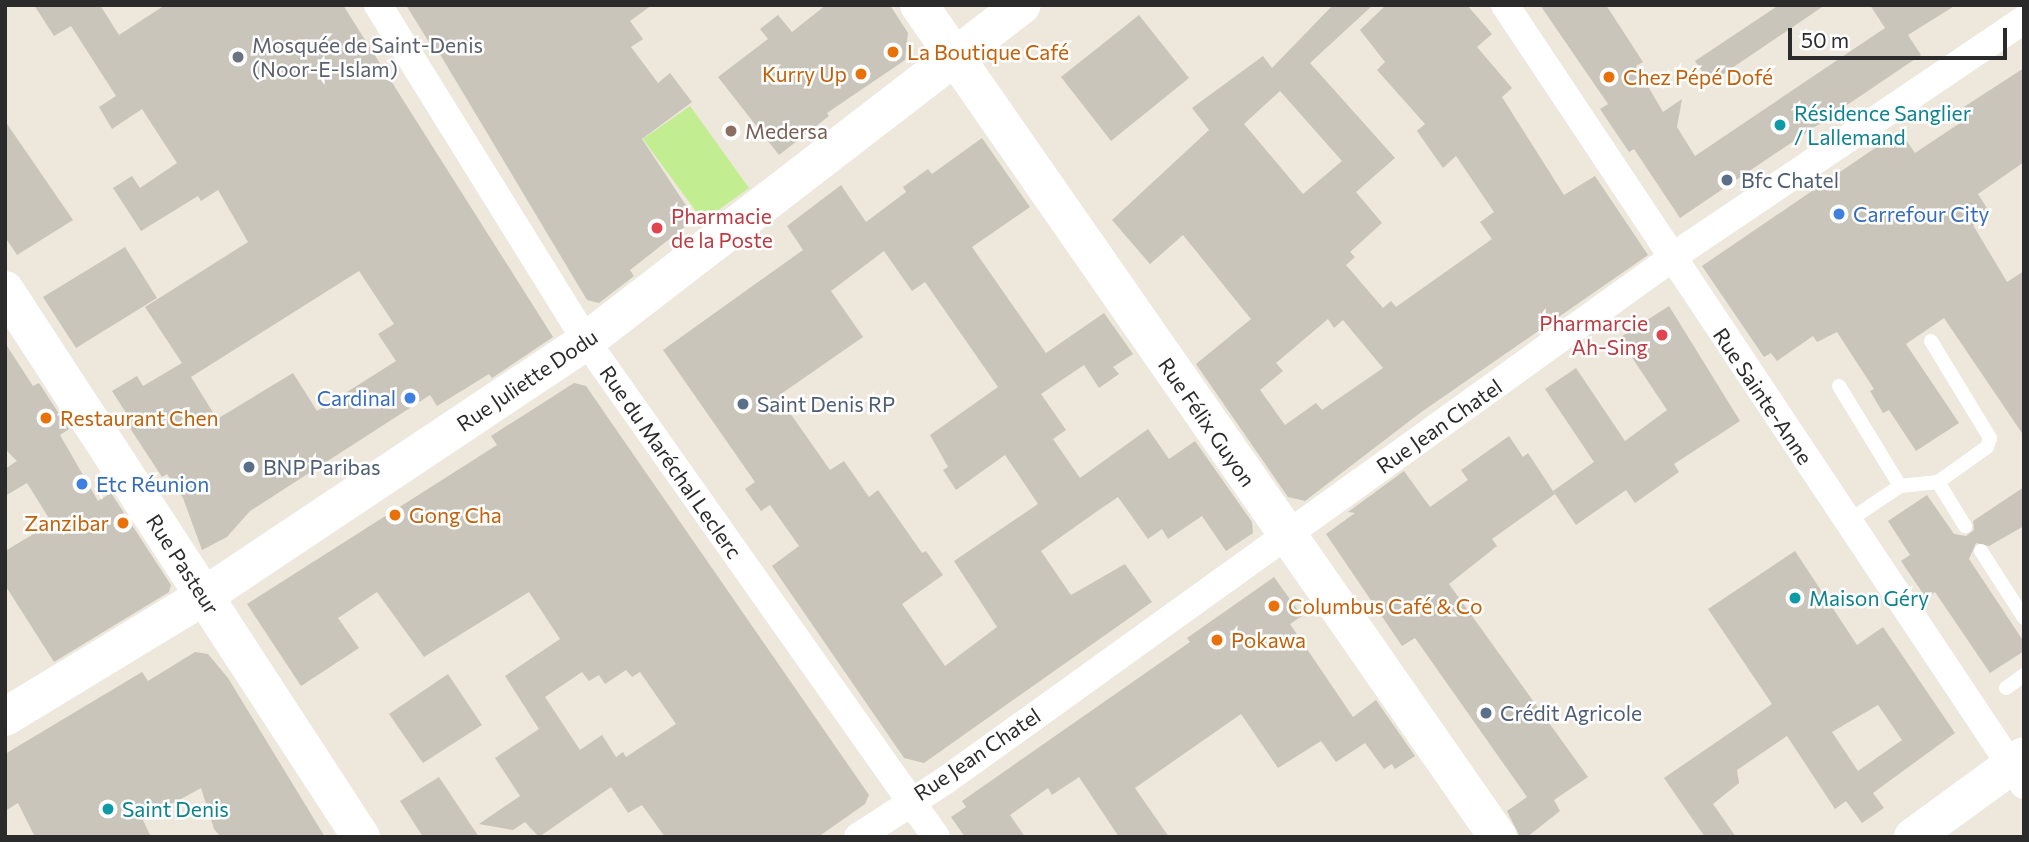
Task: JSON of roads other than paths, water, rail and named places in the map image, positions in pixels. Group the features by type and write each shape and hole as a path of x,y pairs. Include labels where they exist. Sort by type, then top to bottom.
{"street":[{"name":"Rue du Maréchal Leclerc","path":"378,5 586,341 936,837"},
{"name":"Rue Félix Guyon","path":"919,5 1498,837"},
{"name":"Rue Juliette Dodu","path":"6,716 204,596 586,341 1022,5"},
{"name":"Rue Sainte-Anne","path":"1505,5 1848,521 2019,769"},
{"name":"Rue Jean Chatel","path":"858,837 911,799 946,780 1674,259 2024,20"},
{"name":"Rue Pasteur","path":"5,290 361,837"},
{"path":"1913,837 2019,769"}],"lane":[{"path":"1848,521 1900,486 1938,482 1987,447 1990,438 1931,341"},
{"path":"1839,386 1900,486"},
{"path":"1938,482 1965,526"},
{"path":"1981,551 2024,618"},
{"path":"2006,688 2024,675"}],"place":[{"name":"La Boutique Café","path":"893,52"},
{"name":"Mosquée de Saint-Denis (Noor-E-Islam)","path":"238,57"},
{"name":"Kurry Up","path":"861,74"},
{"name":"Chez Pépé Dofé","path":"1609,77"},
{"name":"Résidence Sanglier / Lallemand","path":"1780,125"},
{"name":"Medersa","path":"731,131"},
{"name":"Bfc Chatel","path":"1727,180"},
{"name":"Carrefour City","path":"1839,214"},
{"name":"Pharmacie de la Poste","path":"657,228"},
{"name":"Pharmarcie Ah-Sing","path":"1662,335"},
{"name":"Cardinal","path":"410,398"},
{"name":"Saint Denis RP","path":"743,404"},
{"name":"Restaurant Chen","path":"46,418"},
{"name":"BNP Paribas","path":"249,467"},
{"name":"Etc Réunion","path":"82,484"},
{"name":"Gong Cha","path":"395,515"},
{"name":"Zanzibar","path":"123,523"},
{"name":"Maison Géry","path":"1795,598"},
{"name":"Columbus Café & Co","path":"1274,606"},
{"name":"Pokawa","path":"1217,640"},
{"name":"Crédit Agricole","path":"1486,713"},
{"name":"Saint Denis","path":"108,809"}]}
